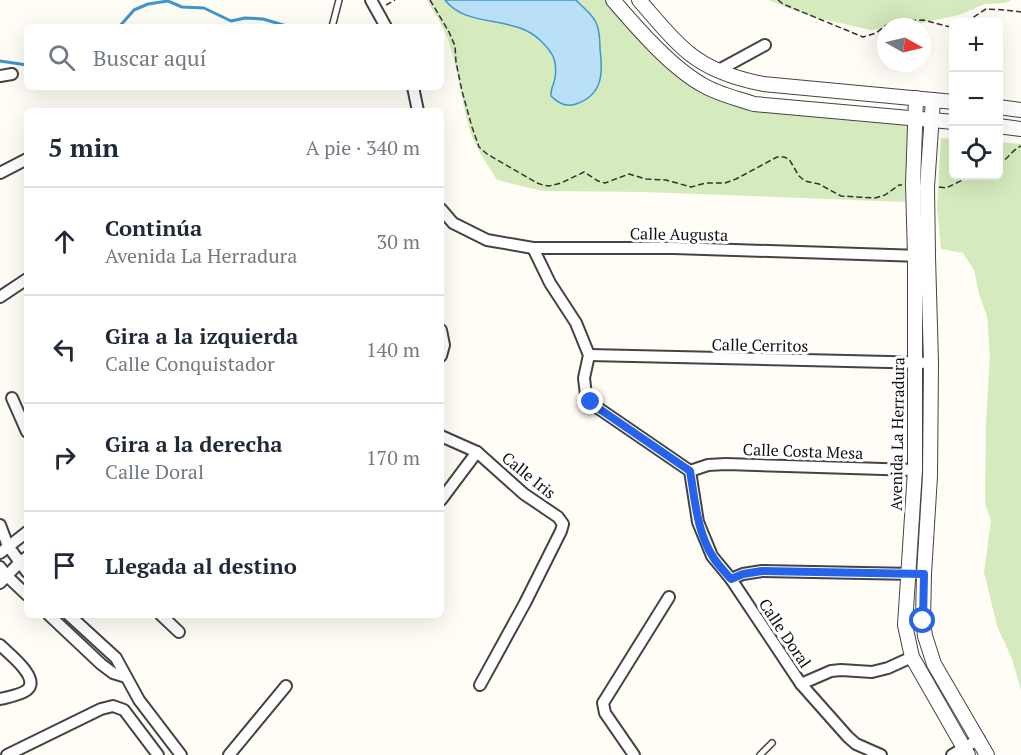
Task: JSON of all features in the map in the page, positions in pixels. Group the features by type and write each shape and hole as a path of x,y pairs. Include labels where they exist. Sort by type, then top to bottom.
{"street":[{"path":"371,0 384,24"},
{"path":"613,0 678,68 702,85 730,97 754,104 949,122"},
{"path":"639,0 692,56 742,80 763,84 949,102"},
{"path":"719,70 765,45"},
{"path":"0,76 12,74"},
{"path":"414,90 418,108"},
{"name":"Avenida La Herradura","path":"916,98 915,120 922,256 932,363 930,476 923,621 934,664 987,755"},
{"name":"Avenida La Herradura","path":"920,186 933,100"},
{"path":"1003,108 1021,110"},
{"path":"1003,127 1021,129"},
{"path":"0,173 24,161"},
{"name":"Calle Augusta","path":"444,212 453,223 487,240 533,248 674,248 922,256"},
{"path":"533,248 550,283 576,323 589,355 584,378 586,395 598,408 690,471"},
{"name":"Avenida La Herradura","path":"922,256 916,364 915,470 905,625 912,657 962,753"},
{"path":"0,297 24,281"},
{"name":"Calle Cerritos","path":"589,355 932,363"},
{"path":"12,398 24,425"},
{"name":"Calle Iris","path":"444,436 477,452 524,494 558,517 563,527 480,685"},
{"path":"444,496 477,452"},
{"name":"Calle Costa Mesa","path":"690,471 708,465 726,464 915,470"},
{"name":"Calle Doral","path":"690,471 698,522 712,556 731,579 801,684 848,737 856,744 881,755"},
{"path":"0,525 4,549"},
{"path":"4,549 24,534"},
{"path":"4,549 23,560 2,575 24,593"},
{"path":"731,579 743,574 762,571 924,574"},
{"path":"633,755 604,713 603,704 669,597"},
{"path":"52,618 113,673 126,677"},
{"path":"72,618 116,658 140,700 181,755"},
{"path":"164,618 179,633"},
{"path":"0,645 26,671 31,683 26,691 0,699"},
{"path":"801,684 831,671 872,672 888,668 912,657"},
{"path":"229,755 286,686"},
{"path":"7,755 101,709 113,706 124,710 158,755"},
{"path":"962,753 979,739"}],"lane":[{"path":"333,24 339,0"},
{"path":"760,755 772,743"}],"path":[{"path":"430,0 455,46 462,91 479,147 537,183 549,186 584,172 606,183 629,174 691,187 706,183 725,183 777,157 789,159 799,176 805,181 819,184 841,196 875,198 885,195 899,185 946,188 963,180"},
{"path":"778,0 863,37 898,21 922,20 949,27"},
{"path":"972,18 986,9 1021,12"},
{"path":"1003,161 1021,146"}],"green space":[{"path":"427,0 606,0 644,43 719,99 903,122 908,125 905,202 644,192 543,191 497,180 470,131 444,24 441,24"},
{"path":"768,0 1011,0 1005,3 985,4 959,15 931,21 931,18 877,18 877,29 871,30 809,16"},
{"path":"941,138 949,139 949,180 1003,180 1003,142 1021,144 1021,690 1012,659 997,626 984,572 991,521 985,503 990,356 987,316 974,270 963,253 941,249 937,207"}],"water":[{"path":"445,0 576,0 593,18 599,31 601,75 596,89 592,95 576,104 559,103 551,96 556,73 554,59 541,41 518,27 465,15"}],"waterway":[{"path":"122,24 134,10 148,4 168,1 182,7 204,8 231,21 245,18 263,19 280,24"},
{"path":"0,61 24,65"}],"route":[{"path":"591,402 690,471 698,522 712,556 731,579 743,574 762,571 924,574 923,621"}]}
